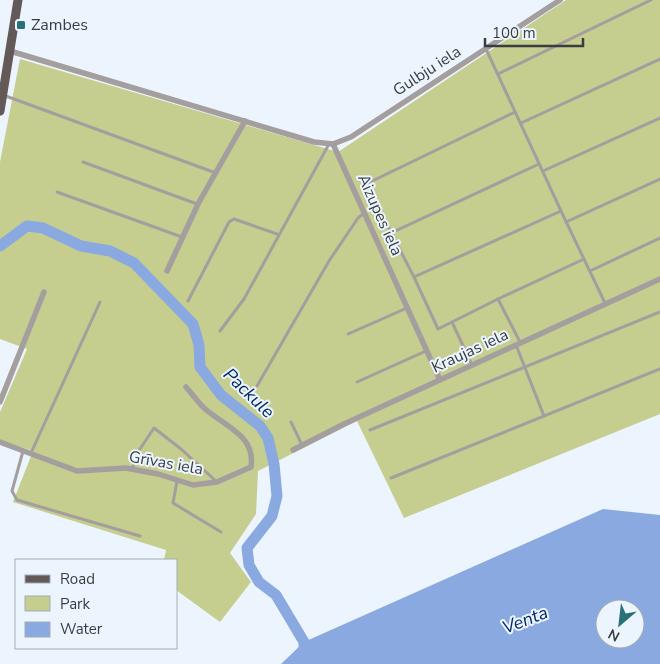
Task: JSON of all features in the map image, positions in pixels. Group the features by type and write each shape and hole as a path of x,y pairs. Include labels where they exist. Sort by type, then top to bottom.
{"main road":[{"path":"0,111 18,0"}],"street":[{"name":"Gulbju iela","path":"331,144 351,137 560,0"},
{"path":"10,52 314,142 331,144"},
{"path":"167,271 198,204 245,121"},
{"name":"Aizupes iela","path":"331,144 440,380"},
{"name":"Kraujas iela","path":"293,450 660,279"},
{"path":"0,402 44,292"},
{"name":"Grīvas iela","path":"0,442 84,472 107,468 132,470 158,474 193,485 217,482 251,467 252,454 247,442 236,431 204,408 186,387"}],"lane":[{"path":"498,74 651,0"},
{"path":"486,49 605,303"},
{"path":"521,124 660,59"},
{"path":"3,95 216,173"},
{"path":"515,112 366,184 414,277 438,329 584,260"},
{"path":"543,172 660,118"},
{"path":"220,331 244,299 277,234 331,144"},
{"path":"83,162 198,204"},
{"path":"391,233 539,164"},
{"path":"566,222 660,179"},
{"path":"58,192 183,237"},
{"path":"414,277 561,211"},
{"path":"256,386 329,262 358,218 364,213"},
{"path":"188,301 230,222 234,219 277,234"},
{"path":"590,270 660,238"},
{"path":"498,299 518,344 524,366 544,416"},
{"path":"31,454 100,302"},
{"path":"348,334 407,307"},
{"path":"370,430 660,312"},
{"path":"452,322 472,365"},
{"path":"357,382 427,351"},
{"path":"391,478 660,369"},
{"path":"291,422 302,445"},
{"path":"132,470 138,452 154,428 181,448 217,482"},
{"path":"24,451 15,475 12,491 18,500 140,536"},
{"path":"177,481 173,503 221,532"}],"green space":[{"path":"566,0 660,0 660,414 404,518 357,421 258,471 256,514 230,553 251,582 220,622 178,591 178,559 164,559 166,550 13,502 33,451 0,440 0,412 27,349 0,339 0,162 20,59 338,152"}],"water":[{"name":"Venta","path":"603,509 660,515 660,664 281,664 304,642"}],"waterway":[{"name":"Packule","path":"0,246 27,226 43,228 81,246 110,251 134,263 193,324 199,345 200,367 221,395 260,426 268,438 274,464 277,496 272,516 247,548 249,565 259,582 276,595 304,642 304,664"}],"place":[{"name":"Zambes","path":"21,25"}]}
